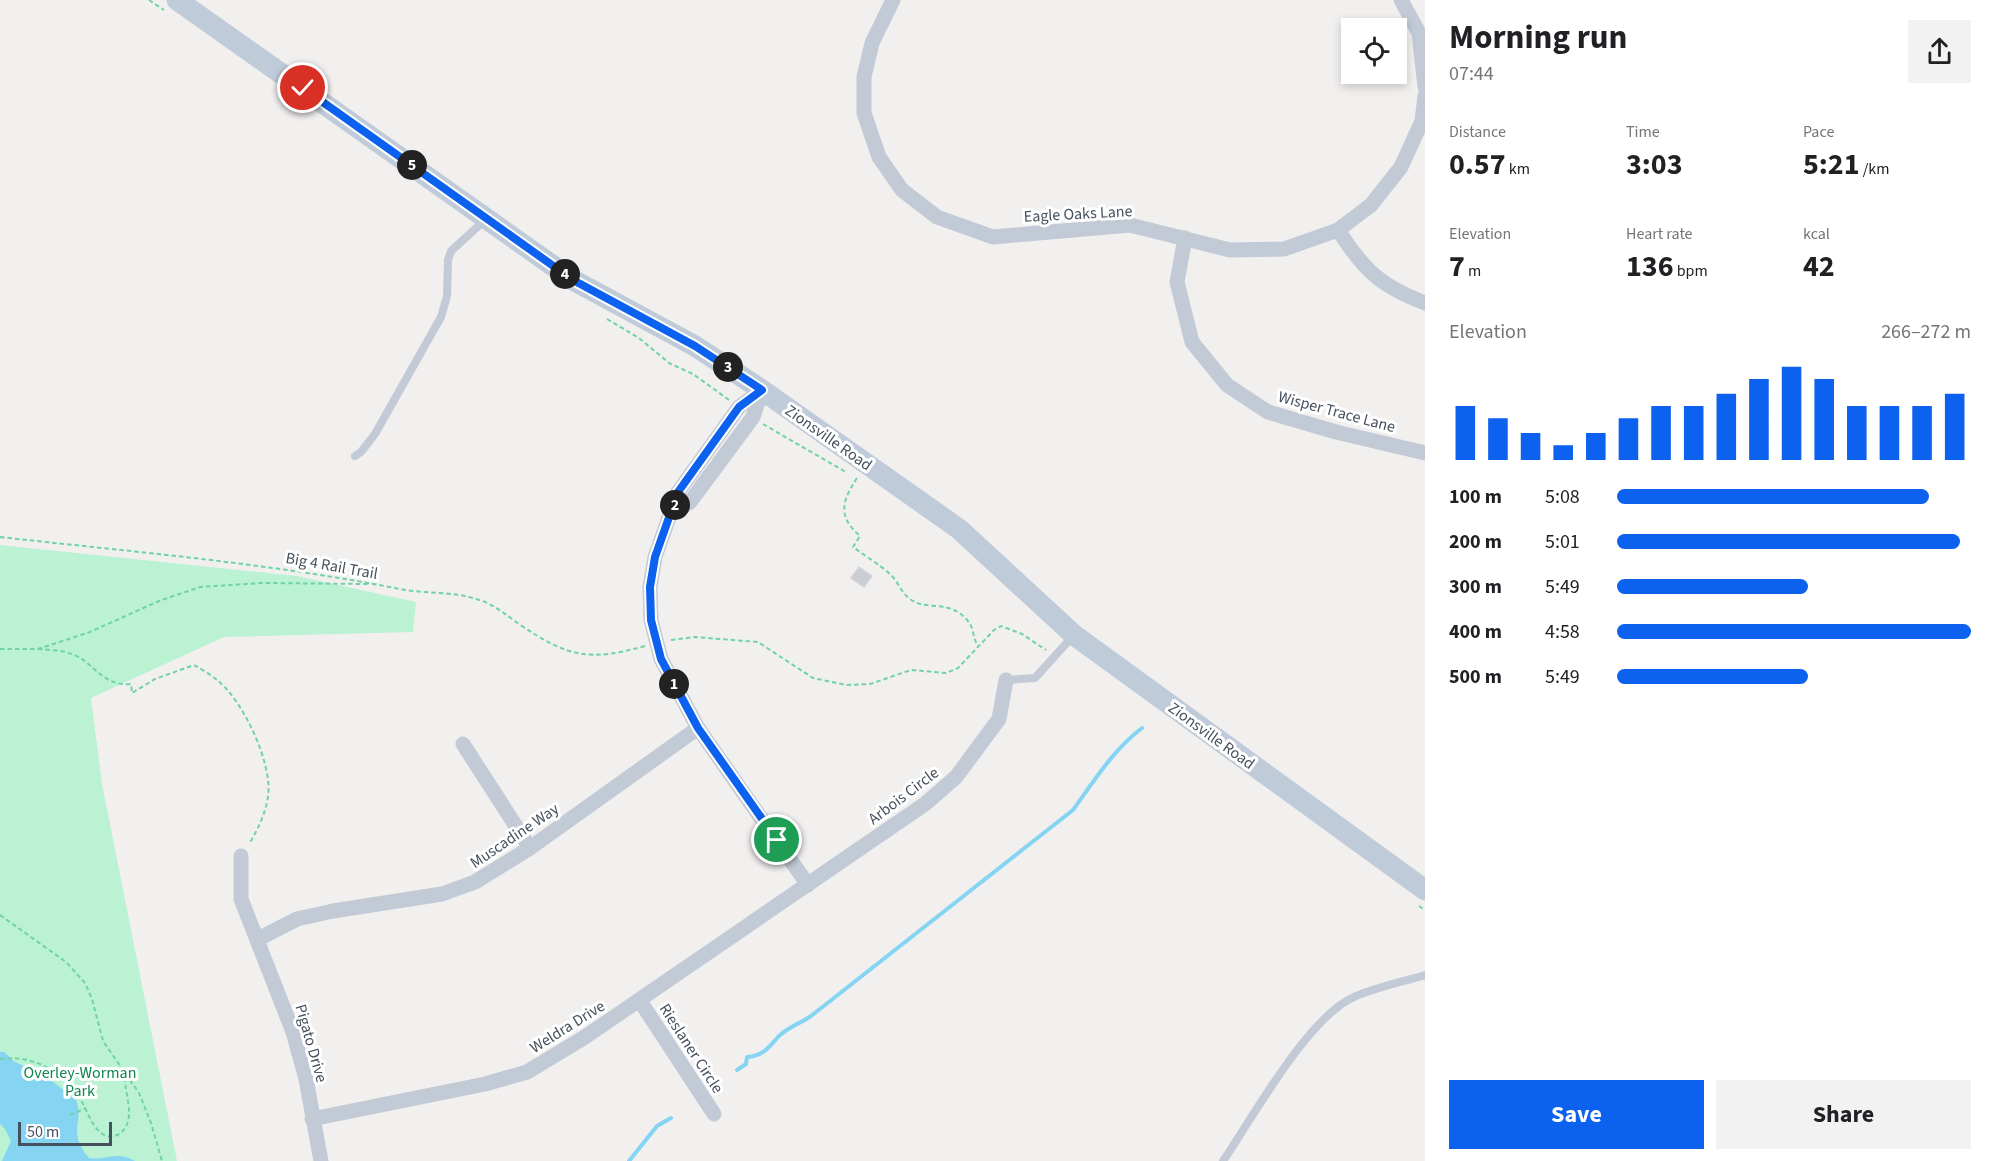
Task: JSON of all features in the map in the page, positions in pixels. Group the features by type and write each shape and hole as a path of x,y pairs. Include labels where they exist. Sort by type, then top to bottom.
{"main road":[{"name":"Zionsville Road","path":"177,0 592,292 695,346 762,390 959,529 1074,635 1425,890"}],"street":[{"name":"Eagle Oaks Lane","path":"893,0 872,43 864,77 864,113 879,157 902,190 937,217 993,237 1130,225 1230,250 1284,249 1338,230 1371,205 1401,167 1424,121 1425,96"},
{"path":"1401,0 1419,33 1425,87"},
{"path":"1338,230 1356,258 1381,282 1425,303"},
{"name":"Wisper Trace Lane","path":"1185,238 1177,282 1192,342 1227,385 1268,411 1336,432 1425,453"},
{"path":"762,390 739,407 678,492 655,557 650,587 651,620 661,659 698,728 808,885"},
{"name":"Arbois Circle","path":"808,885 925,804 956,777 999,719 1006,680"},
{"name":"Muscadine Way","path":"258,939 297,919 442,894 475,882 530,848 698,728"},
{"path":"463,744 530,848"},
{"name":"Pigato Drive","path":"241,856 241,899 293,1032 306,1079 321,1161"},
{"name":"Weldra Drive","path":"312,1119 485,1084 527,1072 640,1001 808,885"},
{"name":"Rieslaner Circle","path":"640,1001 714,1114"}],"lane":[{"path":"355,456 375,434 441,316 447,296 448,260 451,251 487,218"},
{"path":"1006,680 1035,678 1074,635"},
{"path":"1223,1161 1299,1047 1322,1021 1353,997 1425,975"}],"path":[{"path":"769,428 848,473"},
{"path":"857,478 847,493 844,503 847,523 860,536 853,547 891,574 908,598 918,604 945,605 964,616 971,623 973,639 978,646"},
{"name":"Big 4 Rail Trail","path":"0,537 296,569 422,593 458,595 477,599 496,608 541,639 565,651 597,657 645,646"},
{"path":"38,649 90,632 159,601 200,587 242,584 374,584"},
{"path":"669,641 695,637 758,642 813,678 846,685 870,684 911,669 946,673 958,668 994,630 1001,626 1022,633 1053,656"},
{"path":"0,649 38,649 73,654 93,670 119,685 130,684 132,693 155,679 194,665 219,680 252,725 266,776 268,795 260,826 241,856"},
{"path":"0,915 77,972 85,983 92,999 103,1041 125,1071 146,1109 162,1161"},
{"path":"0,1059 16,1058 38,1063 58,1075 75,1091 94,1126 105,1136 118,1135 123,1132 129,1119 125,1071"},
{"path":"70,1115 86,1108"}],"green space":[{"name":"Overley-Worman Park","path":"0,545 297,576 416,602 413,632 224,637 91,698 102,784 177,1161 0,1161"}],"water":[{"path":"0,1052 4,1052 15,1062 47,1077 76,1100 79,1114 77,1133 82,1149 89,1158 122,1156 135,1161 2,1161 11,1141 0,1124"}],"building":[{"path":"859,567 872,576 864,587 851,578"}],"waterway":[{"path":"737,1070 746,1064 747,1057 761,1053 785,1031 811,1016 1073,810 1113,756 1142,728"},
{"path":"629,1161 657,1126 671,1118"}],"route":[{"path":"303,88 573,280 695,346 762,390 739,407 678,492 655,557 650,587 651,620 661,659 698,728 777,840"}]}
